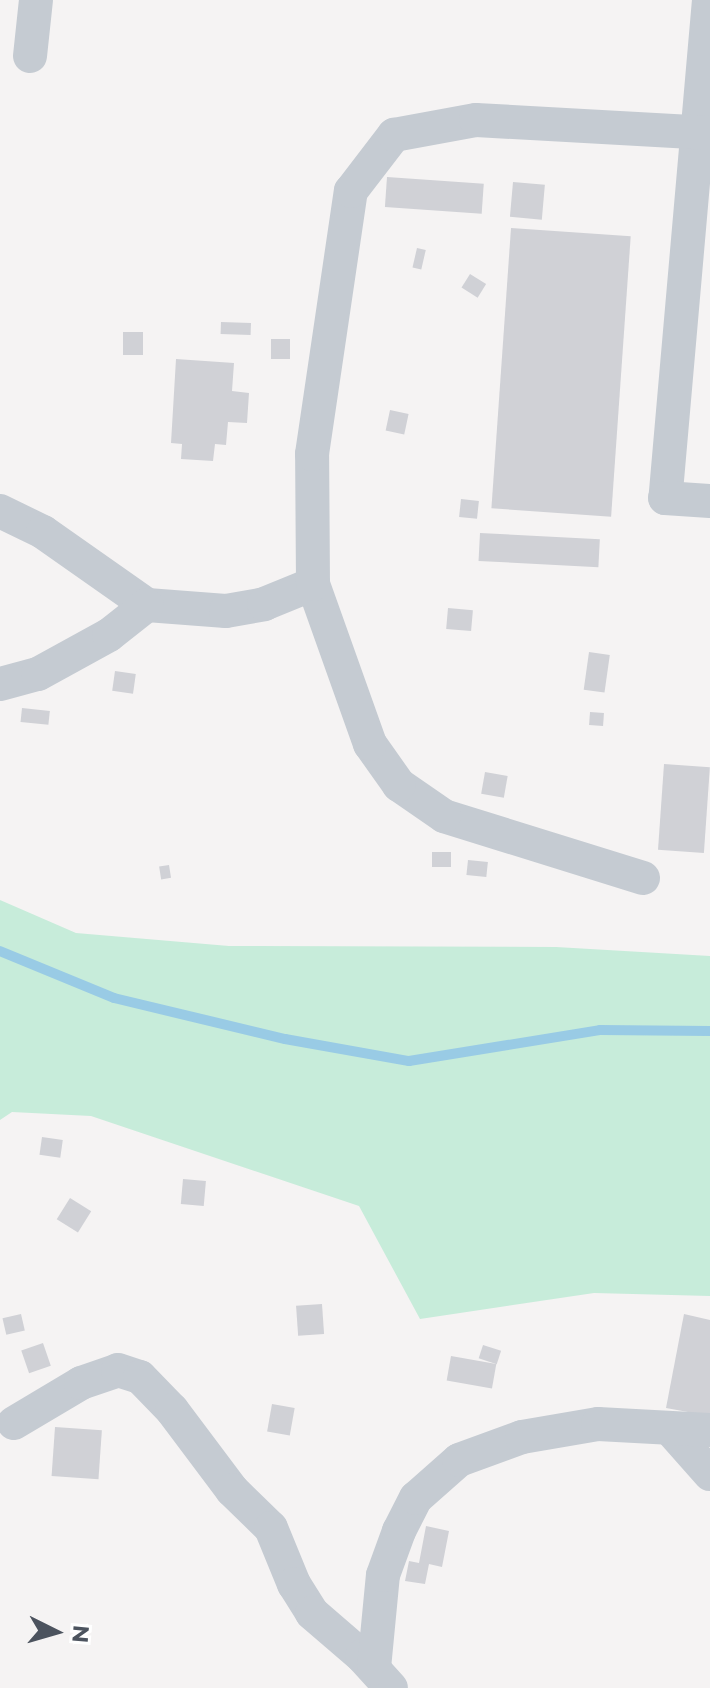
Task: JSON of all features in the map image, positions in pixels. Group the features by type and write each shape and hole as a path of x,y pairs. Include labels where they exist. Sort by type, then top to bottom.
{"street":[{"path":"30,56 36,0"},
{"path":"709,0 665,498 710,501"},
{"path":"643,878 444,816 399,785 370,744 313,584 312,454 351,191 394,135 476,120 710,133"},
{"path":"0,511 43,532 147,605 226,611 264,604 313,584"},
{"path":"0,684 38,674 109,635 147,605"},
{"path":"14,1423 81,1383 118,1370 140,1377 172,1410 232,1490 271,1528 294,1584 312,1613 382,1678"},
{"path":"382,1678 383,1575 399,1531 416,1498 459,1460 522,1437 598,1424 710,1430"},
{"path":"671,1430 710,1474"}],"green space":[{"path":"0,900 76,933 229,946 556,947 710,956 710,1296 594,1293 420,1319 359,1206 91,1116 12,1112 0,1120"}],"building":[{"path":"387,177 484,184 482,214 385,207"},
{"path":"513,182 545,185 542,220 510,217"},
{"path":"511,228 631,236 611,517 491,508"},
{"path":"417,248 426,250 421,270 413,267"},
{"path":"470,274 486,284 478,298 462,288"},
{"path":"221,322 251,323 251,335 221,334"},
{"path":"123,332 143,332 143,355 123,355"},
{"path":"271,339 290,339 290,359 271,359"},
{"path":"176,359 234,363 232,391 249,393 247,423 228,422 226,445 215,444 213,461 181,459 182,444 171,443"},
{"path":"390,410 409,414 404,434 386,431"},
{"path":"461,499 479,501 477,519 459,517"},
{"path":"480,533 600,539 598,567 479,561"},
{"path":"448,608 473,610 471,631 446,629"},
{"path":"589,652 610,655 605,693 584,690"},
{"path":"115,671 136,674 133,694 112,691"},
{"path":"22,708 50,711 48,725 21,722"},
{"path":"590,712 604,713 603,726 589,725"},
{"path":"664,764 710,767 704,853 658,850"},
{"path":"485,772 508,776 504,798 481,794"},
{"path":"432,852 451,852 451,867 432,867"},
{"path":"468,860 488,862 486,877 466,875"},
{"path":"169,865 171,878 161,879 159,867"},
{"path":"42,1137 63,1140 60,1158 39,1155"},
{"path":"183,1179 206,1181 204,1206 181,1204"},
{"path":"70,1198 91,1211 78,1232 57,1219"},
{"path":"322,1304 324,1334 298,1336 296,1306"},
{"path":"21,1314 25,1331 6,1335 2,1318"},
{"path":"684,1314 710,1320 710,1416 666,1408"},
{"path":"43,1343 51,1366 29,1373 21,1350"},
{"path":"483,1345 501,1351 497,1364 479,1358"},
{"path":"451,1356 496,1364 492,1389 447,1381"},
{"path":"272,1404 295,1408 290,1436 267,1432"},
{"path":"55,1427 102,1430 98,1479 52,1476"},
{"path":"426,1526 449,1531 442,1567 429,1564 425,1584 405,1581 409,1561 419,1563"}],"waterway":[{"path":"0,951 114,998 285,1039 409,1061 600,1030 710,1031"}]}
